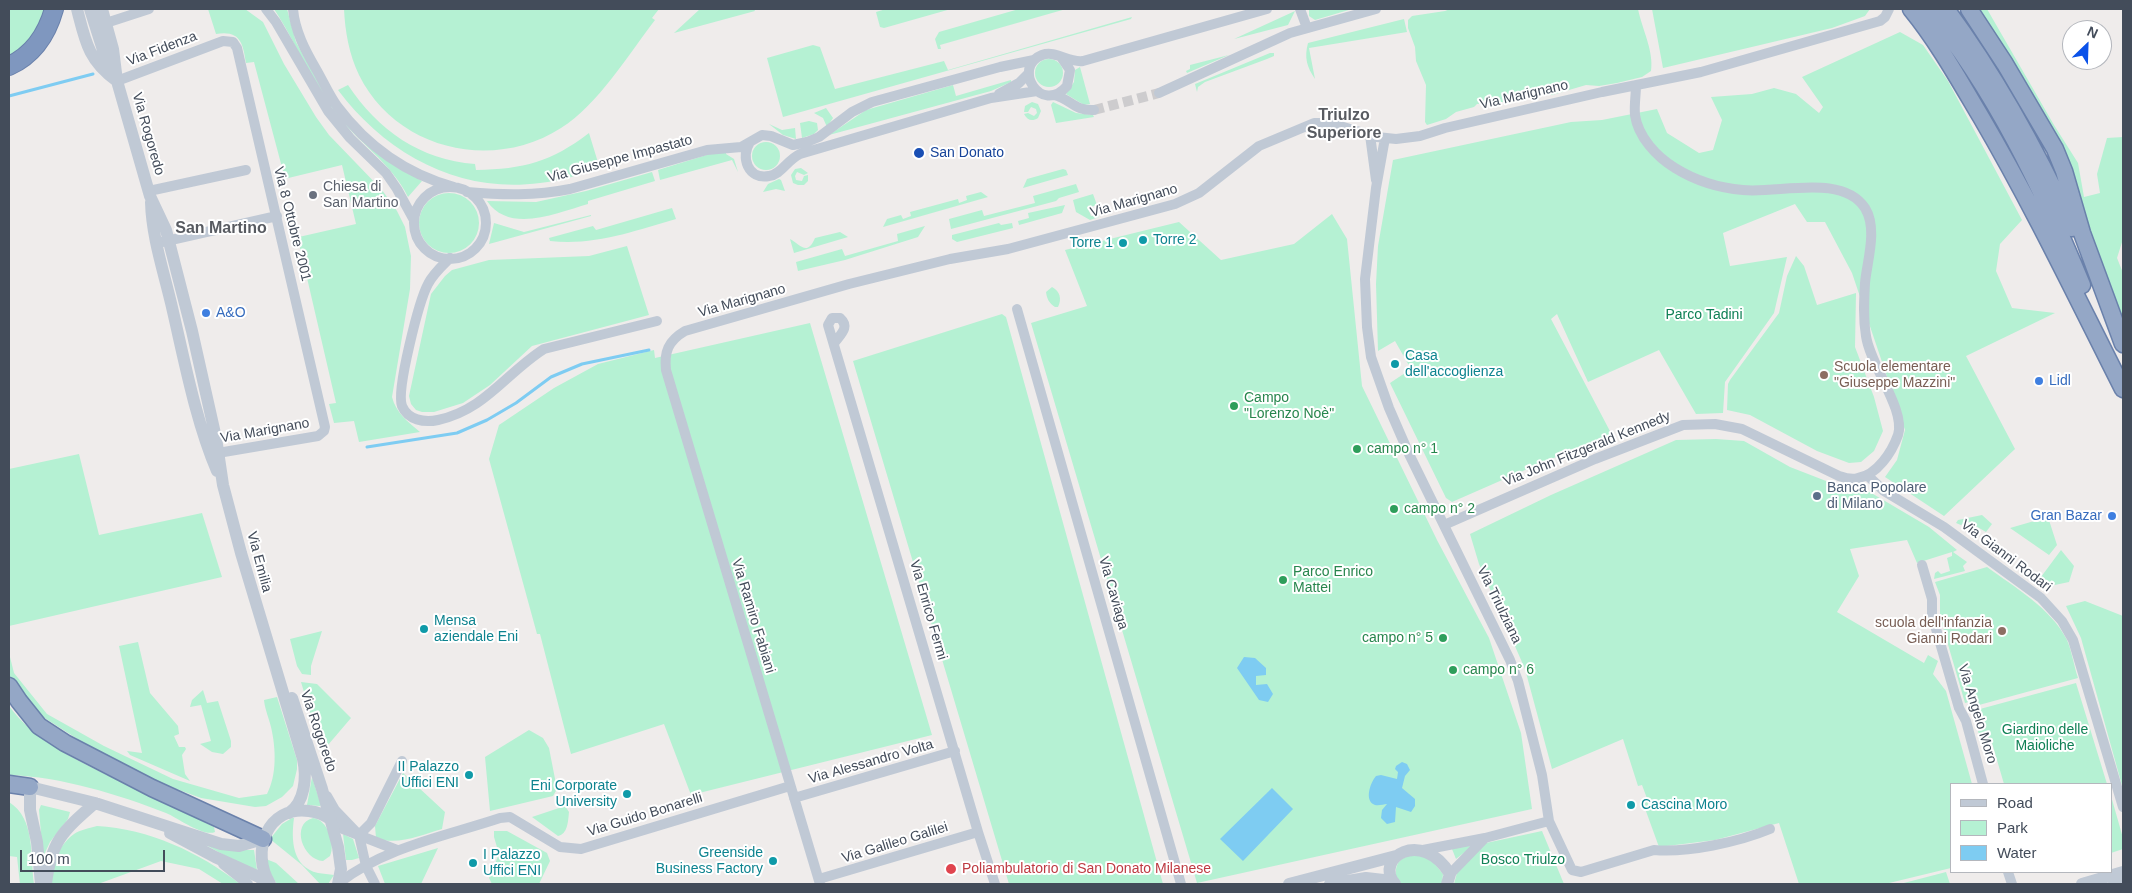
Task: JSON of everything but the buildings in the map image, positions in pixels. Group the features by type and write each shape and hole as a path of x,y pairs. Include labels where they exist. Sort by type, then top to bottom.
{"highway":[{"path":"9,66 30,53 38,44 48,26 54,9"},
{"path":"1911,9 1953,70 2009,166 2046,234 2123,389"},
{"path":"1929,9 1980,80 2020,151 2072,259 2123,384"},
{"path":"1946,9 2008,101 2038,154 2117,328"},
{"path":"1969,9 2005,64 2055,149 2064,171 2079,223 2123,344"},
{"path":"9,686 40,726 65,743 137,780 263,839"},
{"path":"9,784 30,787"}],"street":[{"path":"77,9 91,55 101,68 117,81"},
{"path":"100,13 149,9"},
{"path":"266,9 280,28 328,111 350,138 386,173 398,189 414,220"},
{"path":"292,9 299,38 336,105 352,124 392,160 426,178 454,187 467,192 477,200 482,208 485,220 484,232 479,243 470,252 461,257 435,256 423,247 415,232 414,220 418,207 429,194 441,188 454,187"},
{"path":"807,142 819,137 852,112 872,102 1000,67 1034,60 1039,56 1049,54 1073,62 1083,61 1267,9"},
{"path":"1300,9 1307,28"},
{"path":"1159,93 1290,33 1376,9"},
{"name":"Via Marignano","path":"665,354 669,344 685,331 849,284 934,263 1008,249 1175,204 1199,193 1259,146 1314,123 1330,123 1386,138 1420,136 1445,128 1602,92 1701,72 1880,21 1890,9"},
{"name":"Via Rogoredo","path":"100,13 108,66 117,81 150,193 151,218 162,242 192,331 215,454"},
{"name":"Via 8 Ottobre 2001","path":"216,43 230,41 237,48 322,411 324,431"},
{"name":"Via Fidenza","path":"117,81 216,43"},
{"path":"1054,95 1064,90 1069,81 1070,70 1061,57"},
{"path":"996,97 1019,83 1029,73 1034,60"},
{"path":"1029,73 1032,85 1037,91 1046,95 1063,98 1079,109 1094,110"},
{"path":"1636,85 1635,116 1642,135 1666,163 1685,174 1712,186 1744,191 1829,188 1844,191 1855,198 1865,209 1869,219 1871,237 1863,320 1870,352 1896,409 1899,423 1898,434 1892,448 1884,460 1867,475"},
{"name":"Via Giuseppe Impastato","path":"750,142 745,152 745,158 753,172 758,175 769,176 778,172 785,164 800,154 996,97 1037,91"},
{"name":"Via Giuseppe Impastato","path":"467,192 508,195 570,190 702,151 741,147 762,135 771,136 794,145 854,138"},
{"name":"Via Triulziana","path":"1370,135 1376,188"},
{"name":"Via Triulziana","path":"1386,138 1376,188 1365,279 1368,345 1389,408 1444,525 1498,633 1518,681 1542,775 1549,822 1572,870 1578,872 1654,850 1666,851 1731,841 1770,829"},
{"path":"778,139 785,148 785,164"},
{"path":"150,193 246,170"},
{"path":"162,242 277,216"},
{"name":"Via Rogoredo","path":"162,242 178,334 215,454"},
{"path":"450,258 429,282 420,304 400,396 402,406 409,416 426,422 467,411 491,394 532,357 544,349 650,321 657,321"},
{"name":"Via Caviaga","path":"1016,309 1181,884"},
{"path":"178,334 192,331"},
{"name":"Via Enrico Fermi","path":"835,342 978,832 995,884"},
{"name":"Via Ramiro Fabiani","path":"665,354 666,370 820,882"},
{"name":"Via John Fitzgerald Kennedy","path":"1444,525 1595,459 1683,425 1726,425 1760,437 1839,476 1858,478 1867,475"},
{"name":"Via Marignano","path":"215,454 318,436 324,431"},
{"name":"Via Emilia","path":"215,454 259,616 279,676"},
{"name":"Via Gianni Rodari","path":"1867,475 1884,491 1944,527 2041,598 2062,621 2073,640 2123,807"},
{"name":"Via Angelo Moro","path":"1922,565 1932,599 1932,615 1959,708 1966,721 1983,783"},
{"name":"Via Rogoredo","path":"279,676 295,704 331,820 340,858 341,869 338,884"},
{"name":"Via Rogoredo","path":"263,839 273,823 297,806 302,794 304,765 279,676"},
{"name":"Via Alessandro Volta","path":"794,798 955,751"},
{"path":"359,836 371,823 402,762"},
{"name":"Via Guido Bonarelli","path":"338,884 366,866 397,850 500,818 510,817 560,847 581,849 790,786"},
{"path":"41,884 37,842 30,810 30,787 134,815 221,844 239,846 263,839 261,857 268,884"},
{"path":"322,789 335,810 359,836 366,866 375,884"},
{"path":"46,884 49,859 55,846 74,822 95,804"},
{"path":"289,813 298,810 323,814 343,829 397,850"},
{"path":"134,815 215,857 259,877 268,884"},
{"path":"1289,884 1396,856 1411,850 1423,850 1485,838 1549,822"},
{"name":"Via Galileo Galilei","path":"820,882 978,832"},
{"path":"1423,850 1438,859 1448,879 1485,838"},
{"path":"1394,883 1390,874 1391,865 1396,856"},
{"path":"215,857 248,884"},
{"path":"2082,884 2123,872"},
{"path":"1330,884 1366,878 1394,883"},
{"path":"2114,884 2123,881"}],"green space":[{"path":"9,9 51,9 37,38 9,62"},
{"path":"208,9 245,9 263,22 284,64 316,117 329,135 382,190 397,211 405,227 411,256 410,289 392,397 399,412 420,432 359,442 354,421 334,423 329,404 336,403 298,239 290,239 356,224 342,165 276,181 284,175 254,62 246,63 242,44 235,36 224,33 216,34"},
{"path":"274,9 287,9 296,42 322,89 386,160 422,181 408,197 393,173 353,133 326,100"},
{"path":"344,9 659,9 652,18 655,20 612,78 575,118 561,128 534,141 506,149 477,150 448,146 421,136 397,121 376,101 359,75 350,51"},
{"path":"700,9 754,9 755,11 674,33"},
{"path":"886,9 951,9 884,28 880,27 876,12"},
{"path":"1019,9 1066,9 940,45 941,49 938,49 935,39 939,32"},
{"path":"1309,9 1352,9 1315,20 1309,16"},
{"path":"1450,9 1638,9 1651,56 1651,71 1642,77 1617,83 1599,86 1586,85 1552,95 1526,95 1515,101 1477,104 1474,107 1456,112 1446,119 1427,125 1425,122 1426,85 1416,61 1415,47 1408,28 1408,20 1412,16"},
{"path":"1652,9 1870,9 1865,16 1832,28 1663,68"},
{"path":"1976,9 1987,9 2078,163 2084,197 2100,193 2097,174 2107,138 2123,137 2123,239 2117,258 2123,273 2123,319 2093,251 2065,156"},
{"path":"1295,11 1288,25 1234,39"},
{"path":"1132,17 1131,19 783,117 767,58 813,45 820,47 835,89 944,61 948,70"},
{"path":"1404,19 1407,32 1309,48 1315,79 1307,62 1308,43"},
{"name":"Parco Tadini","path":"1900,32 1923,45 1948,81 2022,220 2000,244 1996,271 2012,308 2055,313 1966,356 2015,449 1944,516 1885,477 1897,460 1905,430 1852,273 1825,222 1807,222 1795,204 1723,233 1730,266 1787,257 1774,313 1725,382 1723,413 1696,414 1659,350 1588,382 1557,314 1551,319 1612,435 1541,463 1452,502 1446,498 1390,383 1411,369 1395,341 1378,351 1376,284 1378,246 1393,160 1571,122 1602,120 1657,109 1667,133 1699,153 1713,150 1722,120 1711,97 1752,94 1774,88 1796,94 1819,113 1823,107 1802,77"},
{"path":"1274,53 1274,56 1205,82 1198,87 1197,92 1195,84"},
{"path":"1229,55 1187,73 1186,71 1190,69 1190,65"},
{"path":"1049,59 1059,63 1063,73 1059,83 1049,87 1039,83 1035,73 1039,63"},
{"path":"1080,67 1090,104 1084,105 1066,94 1074,82 1075,70"},
{"path":"1011,80 1011,82 991,91 829,135 866,110 953,85 956,96"},
{"path":"348,85 373,116 402,140 436,156 475,164 476,170 509,168 536,162 562,151 589,133 600,169 548,182 510,185 481,182 453,175 427,165 378,133 357,113 338,90"},
{"path":"1032,102 1038,104 1041,111 1038,118 1032,120 1028,119 1024,114 1028,113 1034,116 1037,113 1036,109 1031,107 1028,112 1024,112 1025,106"},
{"path":"1053,102 1076,113 1093,115 1094,117 1056,123 1051,105"},
{"path":"826,108 833,118 827,127 823,118 814,113"},
{"path":"809,121 817,123 818,130 814,134 802,138 800,123"},
{"path":"769,124 782,130 795,128 796,139 783,135"},
{"path":"766,142 776,146 780,156 776,166 766,170 756,166 752,156 756,146"},
{"path":"726,152 726,154 734,159 738,172 732,160 660,180 658,170 713,153"},
{"path":"801,168 808,173 804,175 797,172 796,180 802,181 804,176 808,175 808,181 804,185 798,185 793,183 791,175 795,169"},
{"path":"1063,169 1066,170 1068,175 1023,188 1027,179"},
{"path":"652,172 655,181 588,201 588,204 549,216 521,219 508,217 497,211 487,201 536,202 586,191"},
{"path":"779,179 785,191 776,189 763,192 768,184"},
{"path":"1076,184 1079,192 1059,198 1056,201 951,229 949,219 982,210 984,216 1035,203 1033,196"},
{"path":"981,192 988,197 883,227 887,219 901,215 903,219 911,216 910,212 958,199 959,203 967,200 966,196"},
{"path":"449,193 461,195 474,206 479,223 477,235 466,248 449,253 437,251 424,240 419,223 421,211 432,198"},
{"path":"1093,194 1097,205 1088,208 1091,216 1098,215 1099,217 1090,220 1076,212 1073,200"},
{"path":"1065,205 1062,213 1019,225 1018,221 1029,218 1028,213"},
{"path":"672,208 676,219 629,233 598,239 566,242 550,241 549,238 593,226 596,230"},
{"name":"Parco Enrico Mattei","path":"1332,214 1347,239 1362,386 1437,540 1489,638 1521,733 1532,809 1197,883 1031,323 1087,306 1065,250 1179,222 1221,260 1294,244"},
{"path":"591,215 489,244 494,223 524,232"},
{"path":"999,223 1001,225 1012,223 1013,228 957,242 952,239 952,235"},
{"path":"925,226 918,237 845,260 798,271 796,262 842,249 845,256 898,241 897,234"},
{"path":"840,232 848,237 794,253 790,239 806,248 812,244 815,238"},
{"path":"627,246 649,315 532,346 490,385 463,403 434,412 416,410 411,404 409,396 431,294 452,270 489,260 589,256"},
{"path":"1796,256 1804,266 1817,305 1856,293 1855,347 1874,397 1883,431 1874,451 1861,462 1849,463 1817,451 1750,415 1727,410 1728,384 1779,313 1787,276"},
{"path":"1052,287 1060,296 1058,307 1051,304 1047,297 1046,292"},
{"path":"1002,314 1006,317 1163,884 1009,884 853,361"},
{"path":"810,323 932,735 691,795 664,724 571,754 540,634 537,634 489,459 499,425 554,388 598,364 654,350 655,358"},
{"path":"1716,439 1744,441 1790,467 1839,486 1848,494 1868,491 1929,527 1957,550 1953,552 1967,562 1963,566 1965,571 1934,579 1935,573 1938,571 1941,574 1950,571 1947,558 1952,556 1952,552 1917,563 1907,540 1850,549 1859,576 1837,612 1924,663 1928,655 1938,661 1933,674 1946,691 1972,783 1950,783 1950,868 1885,884 1799,884 1779,823 1715,840 1659,847 1643,803 1648,801 1642,785 1638,786 1623,739 1552,769 1525,669 1479,564 1470,534 1551,495 1676,440"},
{"path":"79,454 99,535 202,513 222,577 9,626 9,469"},
{"path":"1982,515 1992,524 1986,532 1967,521 1961,525 1956,523 1958,520"},
{"path":"2048,517 2057,545 2049,555 2010,528"},
{"path":"2061,550 2074,566 2069,582 2050,586 2041,577"},
{"name":"scuola dell'infanzia Gianni Rodari","path":"1987,567 2031,599 2052,618 2067,640 2078,678 1979,705 1978,700 1965,703 1940,617 1940,595 1935,582"},
{"path":"2085,601 2123,616 2123,789 2081,638 2066,606"},
{"path":"322,631 311,666 311,675 302,674 297,666 290,639"},
{"path":"138,642 150,693 178,726 179,734 174,736 179,747 185,747 186,749 182,755 185,774 190,781 130,755 127,751 142,753 119,646"},
{"path":"9,653 14,673 47,714 104,746 173,779 239,798 267,794 270,787 273,778 275,752 273,735 264,700 277,697 297,760 293,786 282,797 266,806 255,807 201,798 154,781 90,747 43,717 29,705 9,675"},
{"path":"301,682 317,684 351,718 322,752"},
{"name":"Giardino delle Maioliche","path":"2076,683 2107,783 2004,783 1992,743 1982,745 1978,731 1983,721 1980,709"},
{"path":"203,690 207,703 218,701 231,741 231,747 223,754 212,752 200,744 211,741 201,705 190,707 192,700"},
{"path":"9,706 38,736 60,750 214,827 215,832 204,832 166,813 128,799 89,788 49,779 9,775"},
{"path":"529,730 543,738 549,748 557,789 553,796 490,811 485,757"},
{"path":"403,773 445,812 442,829 418,837 401,840 393,841 376,838 375,826"},
{"path":"312,777 321,805 320,806 307,805"},
{"path":"2112,800 2123,838 2123,849 2112,853"},
{"path":"9,802 18,809 28,828 34,884 20,884 17,857 9,856"},
{"path":"41,805 70,812 68,819 50,842 43,857 39,810"},
{"path":"565,806 569,812 568,823 564,833 558,836 532,817"},
{"path":"294,818 293,843 298,859 309,870 334,875 328,884 320,884 302,865 270,839 282,824"},
{"path":"313,818 318,819 326,827 331,839 332,851 330,856 323,861 310,855 302,841 302,827"},
{"path":"97,826 136,832 173,844 208,862 240,884 223,884 199,869 161,861 98,884 52,884 52,870 59,850 76,833"},
{"path":"494,831 507,831 547,853 550,861 539,884 492,884 489,878 499,854"},
{"name":"Bosco Triulzo","path":"1542,831 1564,884 1454,884 1458,869 1486,843"},
{"path":"343,834 353,839 359,858 346,860"},
{"path":"202,843 237,850 254,850 257,870 246,867"},
{"path":"1475,844 1456,859 1452,849"},
{"path":"438,848 421,884 385,884 378,866"},
{"path":"1412,854 1430,858 1443,874 1442,884 1402,884 1396,879 1398,863 1403,858"},
{"path":"266,859 276,863 299,884 277,884 269,872"},
{"path":"1946,872 1950,884 1900,884"}],"water":[{"path":"1244,657 1255,658 1266,668 1266,675 1256,676 1256,685 1267,684 1273,694 1268,702 1259,700 1237,668"},
{"path":"1402,762 1407,764 1410,770 1405,776 1402,788 1415,799 1415,806 1411,812 1396,807 1395,822 1387,824 1381,818 1382,810 1387,804 1375,805 1372,803 1369,796 1370,787 1376,776 1381,775 1397,779 1398,772 1395,769"},
{"path":"1272,788 1293,809 1243,861 1220,839"}],"waterway":[{"path":"9,96 93,74"},
{"path":"367,447 457,433 487,420 516,403 551,377 582,364 649,350"}],"tunnel":[{"path":"1094,110 1159,93"}],"place":[{"name":"San Donato","path":"919,153"},
{"name":"Chiesa di San Martino","path":"313,195"},
{"name":"Torre 2","path":"1143,240"},
{"name":"Torre 1","path":"1123,243"},
{"name":"A&O","path":"206,313"},
{"name":"Casa dell'accoglienza","path":"1395,364"},
{"name":"Scuola elementare \"Giuseppe Mazzini\"","path":"1824,375"},
{"name":"Lidl","path":"2039,381"},
{"name":"Campo \"Lorenzo Noè\"","path":"1234,406"},
{"name":"campo n° 1","path":"1357,449"},
{"name":"Banca Popolare di Milano","path":"1817,496"},
{"name":"campo n° 2","path":"1394,509"},
{"name":"Gran Bazar","path":"2112,516"},
{"name":"Parco Enrico Mattei","path":"1283,580"},
{"name":"Mensa aziendale Eni","path":"424,629"},
{"name":"scuola dell'infanzia Gianni Rodari","path":"2002,631"},
{"name":"campo n° 5","path":"1443,638"},
{"name":"campo n° 6","path":"1453,670"},
{"name":"II Palazzo Uffici ENI","path":"469,775"},
{"name":"Eni Corporate University","path":"627,794"},
{"name":"Cascina Moro","path":"1631,805"},
{"name":"Greenside Business Factory","path":"773,861"},
{"name":"I Palazzo Uffici ENI","path":"473,863"},
{"name":"Poliambulatorio di San Donato Milanese","path":"951,869"}],"district":[{"name":"Triulzo Superiore","path":"1344,125"},
{"name":"San Martino","path":"221,229"}]}
